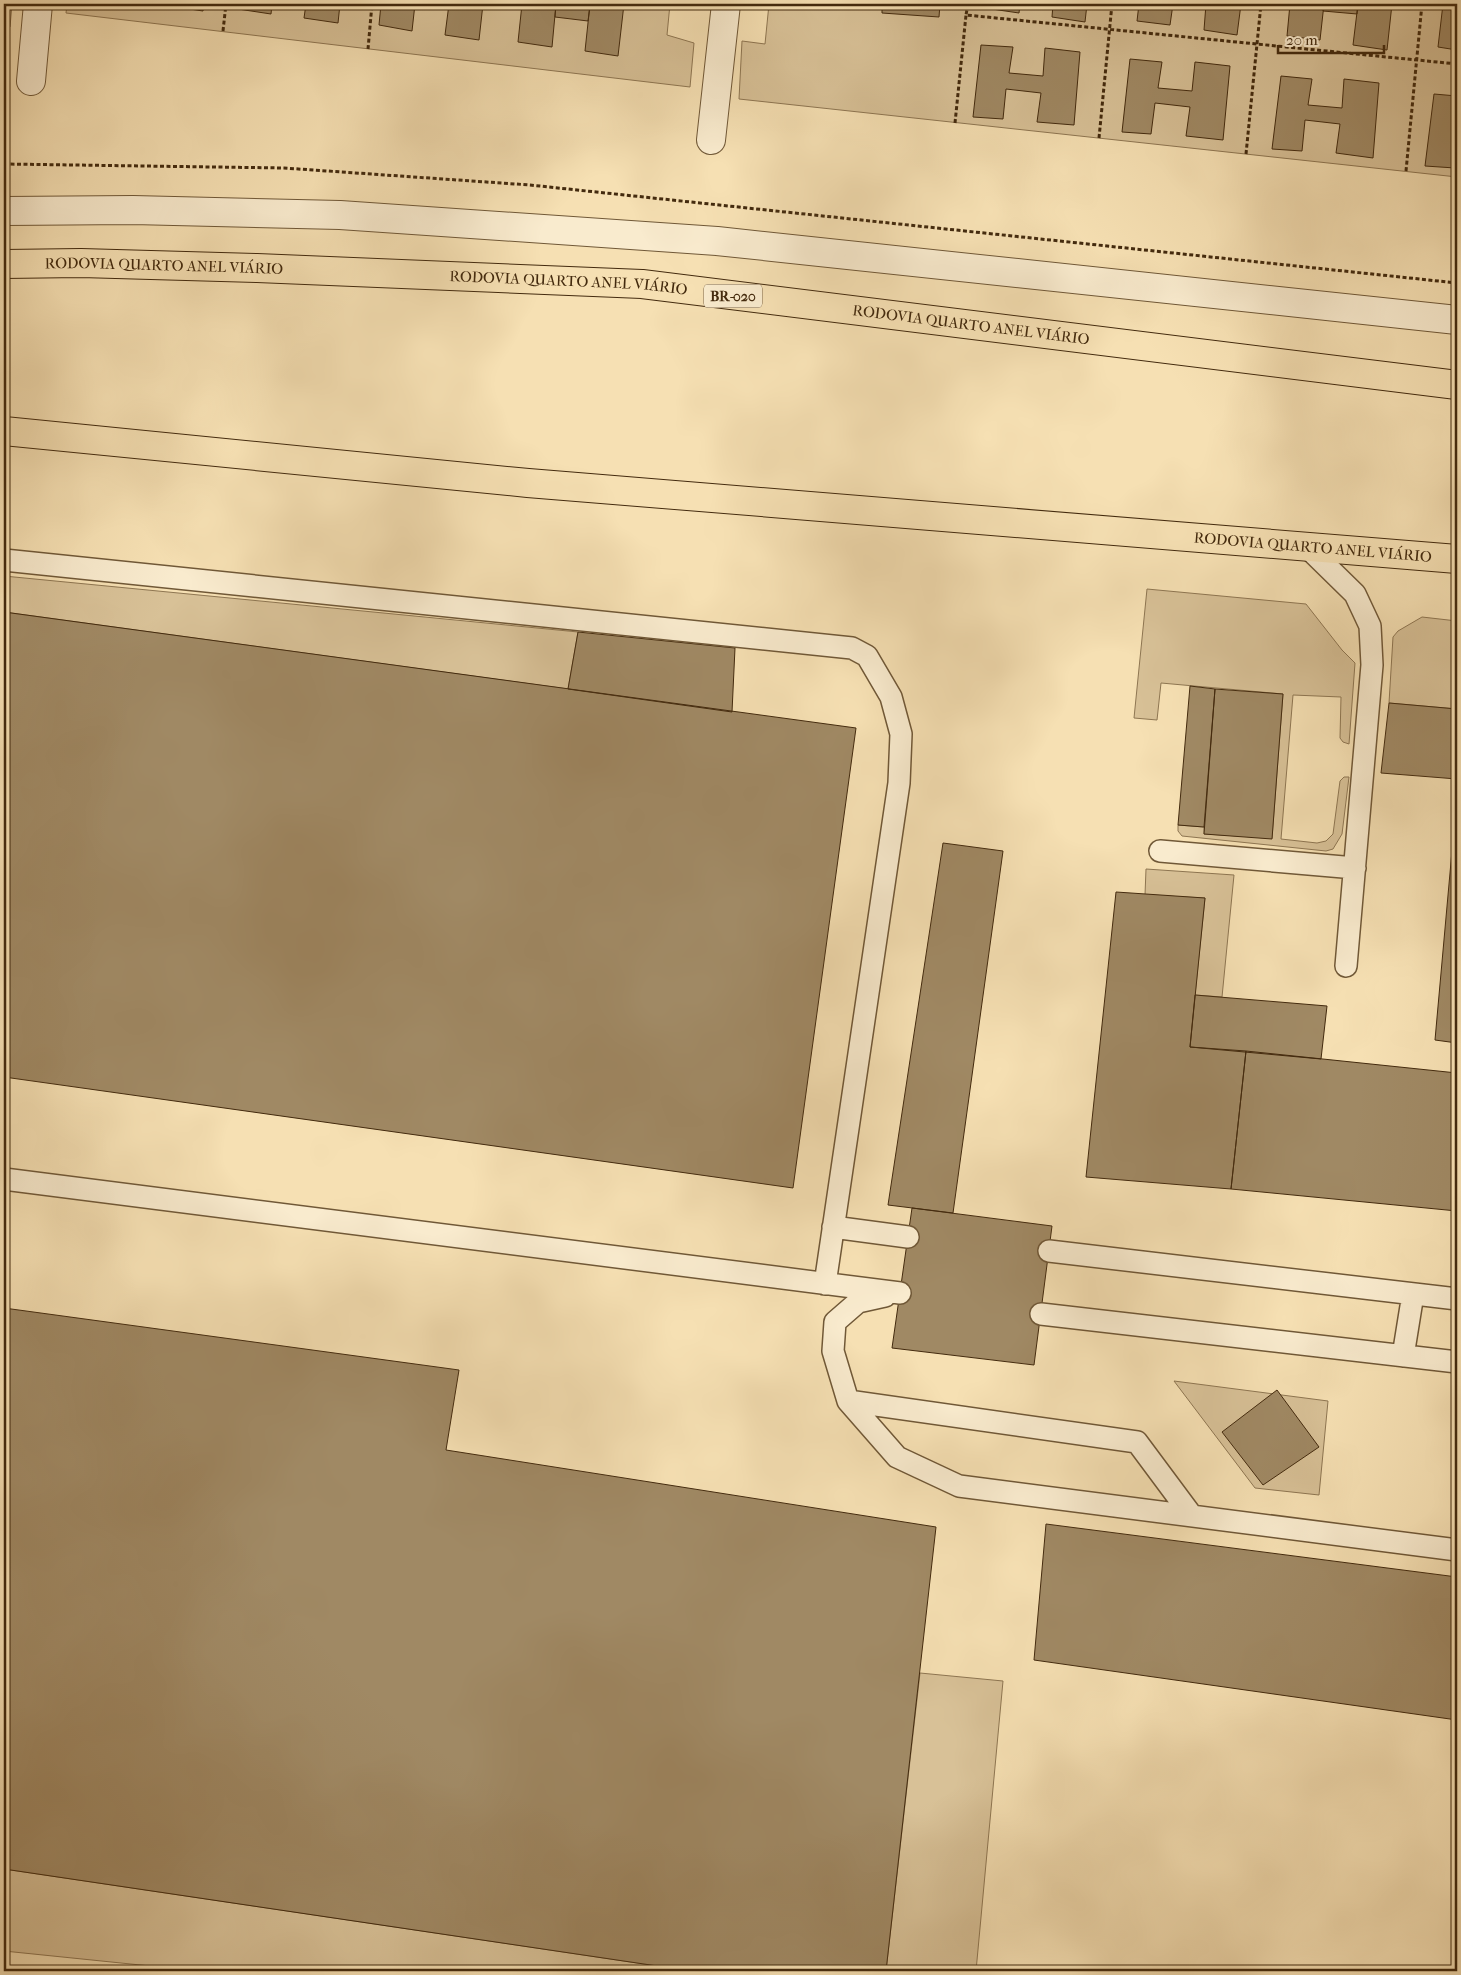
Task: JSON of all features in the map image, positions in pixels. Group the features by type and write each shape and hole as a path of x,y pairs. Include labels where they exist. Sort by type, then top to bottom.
{"highway":[{"name":"RODOVIA QUARTO ANEL VIÁRIO","path":"4,264 81,263 247,268 642,284 1457,385"},
{"name":"RODOVIA QUARTO ANEL VIÁRIO","path":"4,430 528,483 1457,560"}],"street":[{"path":"30,80 38,4"},
{"path":"711,140 726,4"},
{"path":"4,211 124,210 340,215 708,240 1457,320"}],"lane":[{"path":"1306,546 1355,594 1370,626 1372,666 1357,758 1355,868 1346,966"},
{"path":"4,560 852,648 868,656 891,697 896,715 900,734 899,782 825,1284"},
{"path":"1160,851 1355,868"},
{"path":"6,1177 900,1293 858,1302 835,1322 833,1352 848,1401 897,1457 958,1486 1457,1550"},
{"path":"832,1227 908,1237"},
{"path":"1049,1251 1457,1299"},
{"path":"1403,1356 1413,1294"},
{"path":"1040,1314 1457,1362"},
{"path":"848,1401 1136,1442 1192,1516"}],"path":[{"path":"223,31 226,4"},
{"path":"368,49 372,4"},
{"path":"954,123 968,4"},
{"path":"1099,138 1112,4"},
{"path":"1246,154 1261,4"},
{"path":"1406,172 1422,4"},
{"path":"966,15 1457,64"}],"shaded area":[{"path":"4,4 12,4 10,27 4,27"},
{"path":"67,4 670,4 667,35 694,43 690,87 66,13"},
{"path":"769,4 1457,4 1457,177 739,99 742,41 765,44"},
{"path":"4,576 578,632 568,689 4,612"},
{"path":"1147,589 1306,604 1342,650 1355,663 1349,744 1343,742 1340,738 1341,697 1293,695 1281,839 1317,843 1326,841 1333,834 1340,781 1344,777 1349,777 1342,834 1333,849 1326,851 1182,836 1178,831 1178,825 1204,827 1204,834 1272,838 1283,694 1161,683 1157,720 1134,718"},
{"path":"1422,617 1457,621 1457,709 1389,703 1393,637 1398,631"},
{"path":"1146,869 1234,875 1222,997 1195,995 1205,898 1145,895"},
{"path":"1174,1381 1328,1401 1319,1495 1255,1488"},
{"path":"920,1673 1003,1681 976,1971 886,1971"},
{"path":"4,1869 691,1971 199,1971 4,1951"}],"building":[{"path":"170,4 204,4 203,11 170,6"},
{"path":"238,4 272,4 271,14 238,9"},
{"path":"306,4 340,4 338,23 304,18"},
{"path":"381,4 415,4 412,31 379,25"},
{"path":"449,4 483,4 479,40 445,35"},
{"path":"522,4 556,4 552,47 518,42"},
{"path":"556,4 590,6 588,21 555,17"},
{"path":"590,4 624,4 618,56 585,51"},
{"path":"882,4 940,4 939,17 882,13"},
{"path":"986,4 1020,4 1019,13 985,8"},
{"path":"1053,4 1087,4 1085,22 1052,17"},
{"path":"1139,4 1173,4 1170,25 1137,21"},
{"path":"1206,4 1241,4 1237,35 1204,30"},
{"path":"1290,4 1324,4 1320,40 1287,36"},
{"path":"1324,4 1358,4 1357,14 1323,11"},
{"path":"1358,4 1392,4 1387,50 1353,45"},
{"path":"1443,4 1457,4 1457,50 1438,47"},
{"path":"981,45 1013,47 1009,73 1043,76 1045,48 1080,52 1074,125 1037,122 1041,93 1006,89 1003,119 973,117"},
{"path":"1130,59 1162,62 1158,88 1192,91 1195,62 1230,66 1223,140 1186,136 1190,107 1155,103 1151,134 1122,132"},
{"path":"1281,76 1312,79 1308,105 1342,108 1344,79 1379,83 1373,158 1336,153 1340,124 1305,120 1302,151 1272,149"},
{"path":"1434,94 1457,96 1455,168 1425,166"},
{"path":"4,612 856,728 793,1188 4,1077"},
{"path":"578,632 735,648 732,712 568,689"},
{"path":"1190,686 1215,689 1204,827 1178,825"},
{"path":"1215,689 1283,694 1272,839 1204,834"},
{"path":"1389,703 1457,709 1457,779 1381,773"},
{"path":"1457,795 1457,1043 1435,1040"},
{"path":"943,843 1003,851 953,1213 888,1205"},
{"path":"1116,892 1205,898 1190,1047 1246,1051 1231,1189 1086,1177"},
{"path":"1195,995 1327,1006 1321,1059 1190,1047"},
{"path":"1246,1051 1457,1073 1457,1211 1231,1189"},
{"path":"912,1208 1052,1226 1034,1365 892,1348"},
{"path":"4,1308 459,1370 446,1450 936,1527 886,1971 691,1971 4,1869"},
{"path":"1277,1390 1319,1447 1263,1485 1222,1432"},
{"path":"1046,1524 1457,1577 1457,1720 1034,1660"}]}
